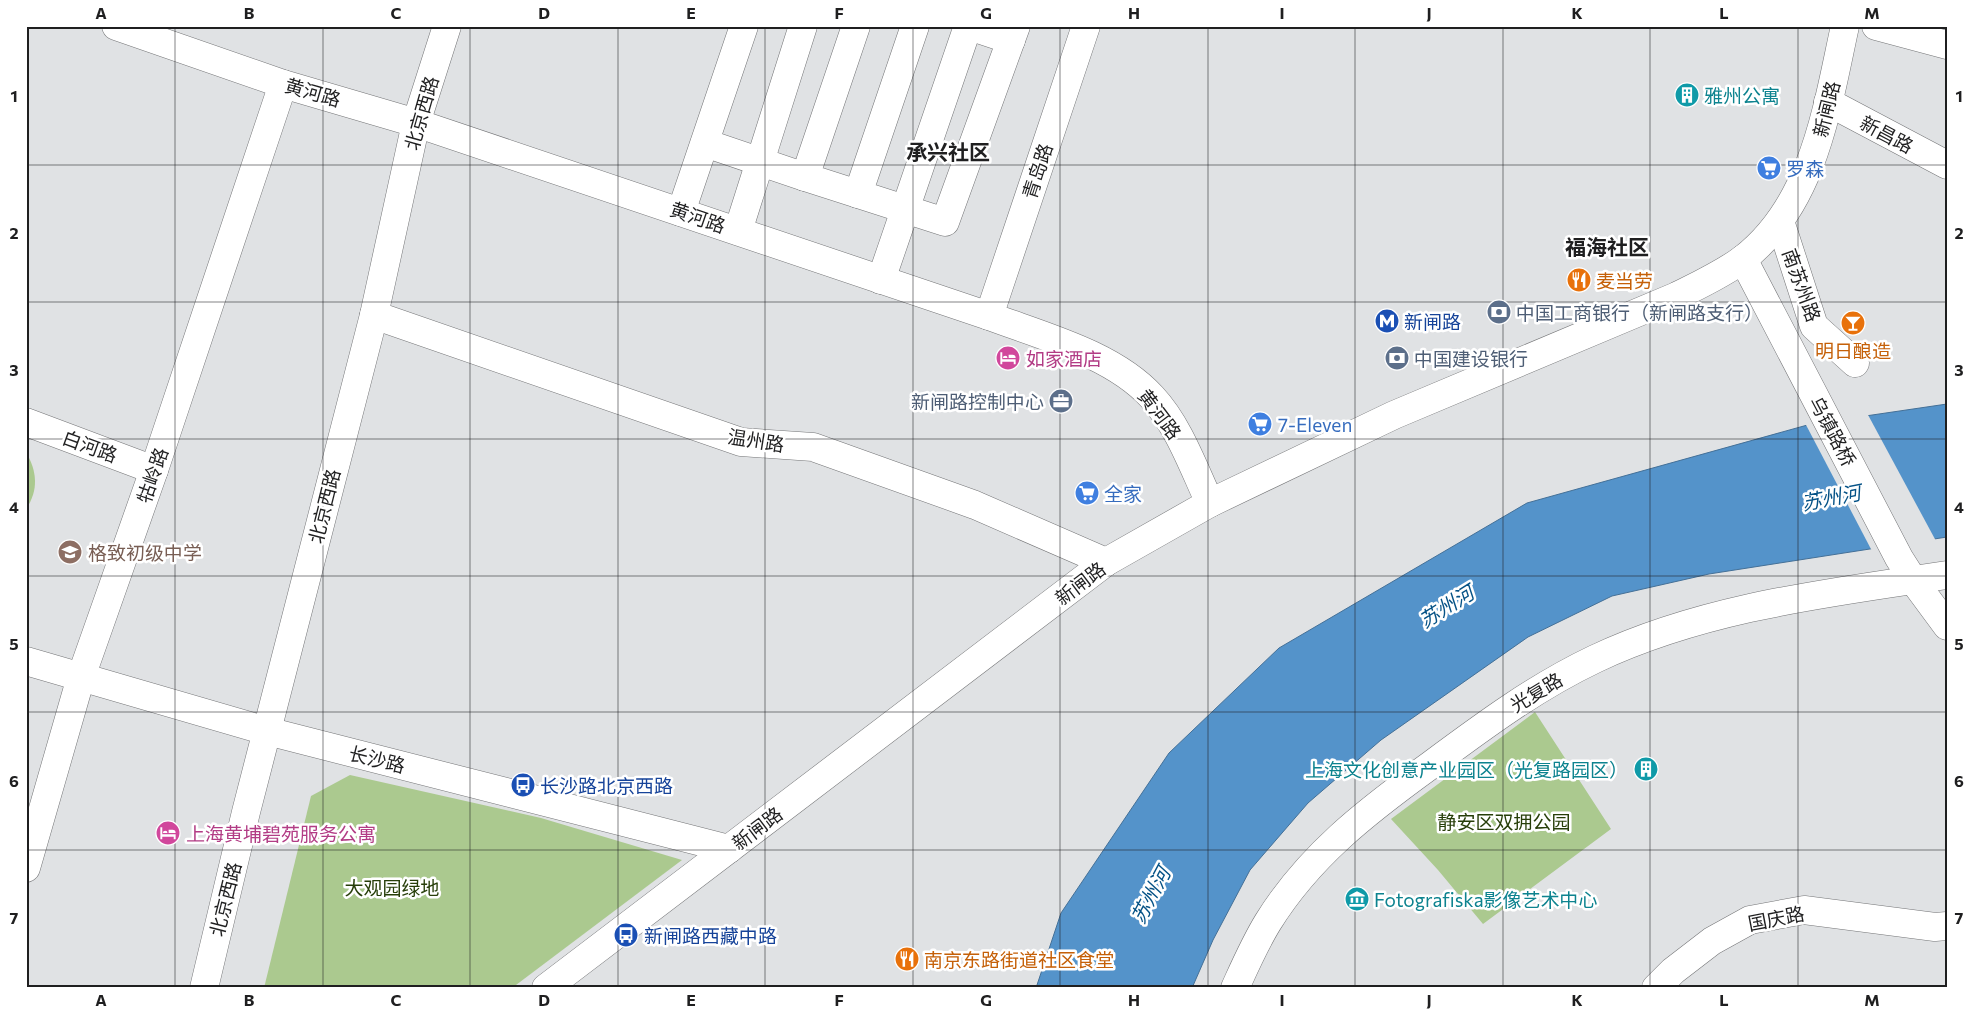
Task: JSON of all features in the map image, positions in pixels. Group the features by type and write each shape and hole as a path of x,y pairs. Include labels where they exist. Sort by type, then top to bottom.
{"street":[{"name":"黄河路","path":"116,26 283,84 416,122 989,316 1080,351 1125,373 1152,396 1182,441 1210,503"},
{"name":"北京西路","path":"204,988 340,442 374,315 416,122 448,26"},
{"path":"681,212 744,26"},
{"path":"738,231 804,26"},
{"path":"805,177 856,26"},
{"path":"858,194 915,26"},
{"path":"705,143 905,210 945,222 1013,33 968,26 905,210 881,280"},
{"name":"青岛路","path":"989,316 1086,26"},
{"name":"新闸路","path":"546,988 1106,562 1210,503 1394,415 1677,296 1710,280 1743,259 1762,242 1780,221 1801,186 1812,160 1846,26"},
{"path":"1876,26 1947,45"},
{"name":"牯岭路","path":"26,868 81,677 154,470 283,84"},
{"name":"新昌路","path":"1828,102 1947,164"},
{"name":"南苏州路","path":"1780,221 1814,326 1855,363"},
{"name":"乌镇路桥","path":"1743,259 1906,569 1947,626"},
{"name":"温州路","path":"374,315 741,442 813,447 975,505 1106,562"},
{"name":"白河路","path":"26,422 154,470"},
{"name":"光复路","path":"1235,988 1268,923 1296,884 1327,848 1369,810 1498,715 1543,686 1622,647 1706,618 1906,569 1947,575"},
{"name":"长沙路","path":"26,661 267,731 729,849"},
{"name":"国庆路","path":"1656,988 1673,971 1712,941 1750,920 1804,910 1935,927 1947,926"}],"green space":[{"path":"26,452 34,473 35,488 26,509"},
{"name":"静安区双拥公园","path":"1535,712 1611,829 1483,924 1438,870 1391,819"},
{"name":"大观园绿地","path":"350,775 541,818 682,860 512,988 264,988 311,796"}],"water":[{"name":"苏州河","path":"1947,404 1947,537 1709,574 1612,596 1528,637 1381,740 1308,803 1250,870 1213,940 1192,988 1036,988 1061,913 1169,753 1279,648 1527,503 1811,424"}],"pier":[{"path":"1867,413 1936,541 1872,551 1805,423"}],"place":[{"name":"雅州公寓","path":"1687,95"},
{"name":"罗森","path":"1769,168"},
{"name":"麦当劳","path":"1579,280"},
{"name":"中国工商银行（新闸路支行）","path":"1499,312"},
{"name":"新闸路","path":"1387,321"},
{"name":"明日酿造","path":"1853,323"},
{"name":"如家酒店","path":"1008,358"},
{"name":"中国建设银行","path":"1397,358"},
{"name":"新闸路控制中心","path":"1061,401"},
{"name":"7-Eleven","path":"1260,424"},
{"name":"全家","path":"1087,493"},
{"name":"格致初级中学","path":"70,552"},
{"name":"上海文化创意产业园区（光复路园区）","path":"1646,769"},
{"name":"长沙路北京西路","path":"523,785"},
{"name":"上海黄埔碧苑服务公寓","path":"168,833"},
{"name":"Fotografiska影像艺术中心","path":"1357,899"},
{"name":"新闸路西藏中路","path":"626,935"},
{"name":"南京东路街道社区食堂","path":"907,959"}],"district":[{"name":"承兴社区","path":"948,151"},
{"name":"福海社区","path":"1607,246"}]}
